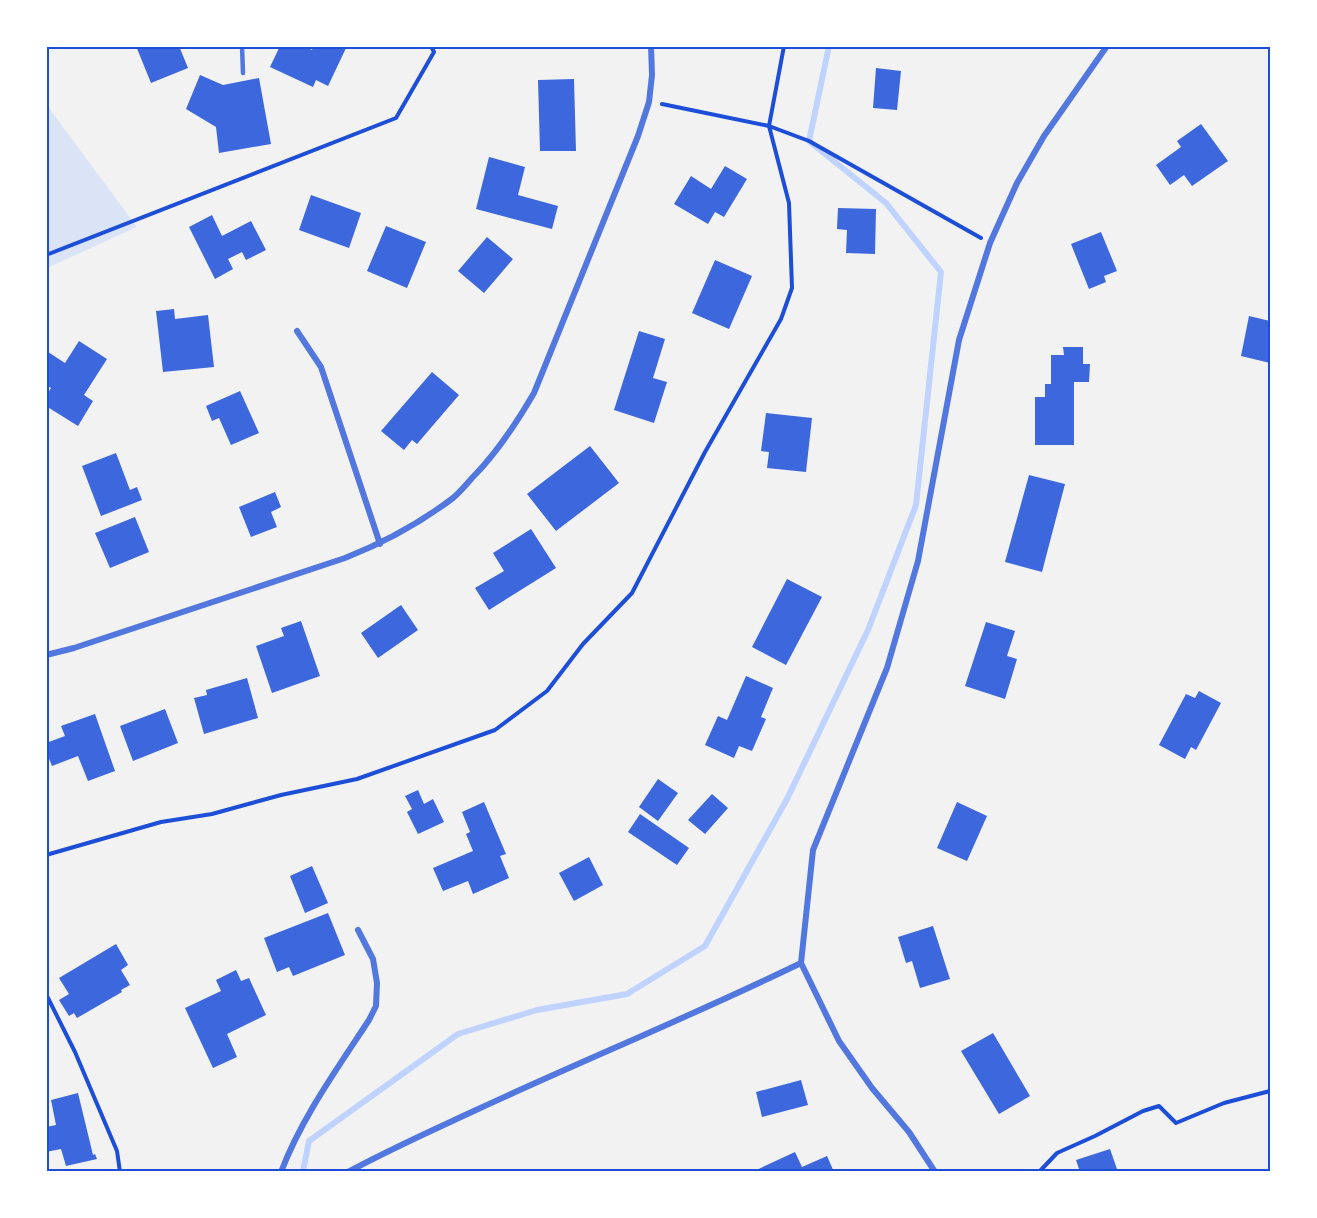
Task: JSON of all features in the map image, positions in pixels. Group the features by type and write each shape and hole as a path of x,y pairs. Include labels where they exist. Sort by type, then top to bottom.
{"street":[{"path":"46,655 74,648 345,558 380,544 454,497 485,464 514,427 534,393 638,136 649,102 652,75 651,46"},
{"path":"935,1172 909,1132 872,1088 839,1041 801,963 813,850 887,668 906,604 918,561 958,340 990,243 1017,183 1044,136 1107,46"},
{"path":"297,331 321,367 380,544"},
{"path":"281,1172 290,1148 314,1104 369,1020 376,1005 377,983 373,959 358,930"},
{"path":"348,1172 388,1150 801,963"}],"lane":[{"path":"242,46 243,73"}],"path":[{"path":"46,255 396,118 434,52 431,46"},
{"path":"46,855 161,822 212,814 281,795 357,779 495,730 547,691 583,644 633,593 705,452 781,319 792,288 789,203 770,126 784,46"},
{"path":"649,102 770,126 809,141 990,243"},
{"path":"46,994 75,1052 117,1150 120,1172"},
{"path":"1039,1172 1057,1153 1159,1106 1176,1124 1224,1103 1270,1091"}],"shaded area":[{"path":"46,104 137,227 47,268 46,268"}],"building":[{"path":"136,46 179,46 188,68 151,83"},
{"path":"280,46 304,46 312,50 313,46 347,46 328,86 316,80 313,87 270,67"},
{"path":"876,68 901,71 897,110 873,108"},
{"path":"200,75 223,85 259,78 271,144 219,153 216,127 186,109"},
{"path":"574,79 576,151 540,151 538,80"},
{"path":"1201,124 1228,161 1192,186 1184,175 1170,185 1156,165 1181,147 1177,141"},
{"path":"489,157 525,167 518,195 558,206 552,229 476,209"},
{"path":"725,166 747,179 724,217 715,212 708,224 674,204 691,176 711,189"},
{"path":"311,195 361,213 349,248 299,230"},
{"path":"838,208 876,209 875,254 846,253 847,230 837,229"},
{"path":"212,215 222,236 251,221 266,250 246,260 242,252 228,259 233,269 215,279 189,227"},
{"path":"386,226 426,242 407,288 367,271"},
{"path":"1101,232 1117,271 1104,276 1106,282 1089,289 1071,244"},
{"path":"487,237 513,259 484,293 458,271"},
{"path":"715,260 752,276 729,329 692,313"},
{"path":"174,309 175,319 208,315 214,367 163,372 156,311"},
{"path":"1249,316 1270,321 1270,363 1241,356"},
{"path":"639,331 665,339 653,378 667,382 654,423 614,410"},
{"path":"79,341 107,359 84,395 93,401 78,426 46,406 46,396 51,388 46,385 46,355 48,352 65,363"},
{"path":"1063,347 1083,347 1083,364 1090,364 1089,382 1074,382 1074,445 1035,445 1035,397 1045,397 1045,384 1051,384 1051,355 1064,355"},
{"path":"432,372 459,395 417,444 412,440 404,450 381,431"},
{"path":"240,391 259,433 231,445 219,418 212,421 206,406"},
{"path":"766,413 812,418 806,472 767,468 769,452 761,451"},
{"path":"590,446 619,483 556,531 527,494"},
{"path":"116,453 130,490 137,487 142,500 101,516 82,466"},
{"path":"1029,475 1065,484 1042,572 1005,562"},
{"path":"275,492 281,507 271,512 277,527 251,537 239,507"},
{"path":"135,517 149,552 110,568 95,533"},
{"path":"531,529 556,568 489,610 475,588 504,571 493,553"},
{"path":"787,579 822,597 786,665 752,647"},
{"path":"401,605 418,630 378,658 361,633"},
{"path":"301,621 320,676 272,693 256,646 284,636 281,628"},
{"path":"986,622 1015,631 1007,656 1017,659 1005,699 965,686"},
{"path":"746,676 773,688 761,717 766,719 752,751 739,746 734,758 705,745 718,716 727,720"},
{"path":"247,678 258,718 204,734 194,698 207,695 206,690"},
{"path":"1199,691 1221,703 1196,750 1191,747 1185,759 1159,745 1186,694 1195,698"},
{"path":"165,709 178,743 133,761 120,726"},
{"path":"95,714 115,771 88,781 78,756 52,766 46,751 46,743 65,736 61,726"},
{"path":"658,779 678,793 658,821 639,807"},
{"path":"418,790 424,804 433,799 444,822 418,834 407,812 412,809 405,796"},
{"path":"712,794 728,808 705,834 688,820"},
{"path":"484,802 506,854 500,856 509,878 473,894 468,881 443,891 433,868 473,851 466,834 470,832 462,812"},
{"path":"957,802 987,816 967,861 937,848"},
{"path":"640,814 689,848 677,865 628,832"},
{"path":"589,857 603,885 574,901 559,873"},
{"path":"312,866 328,903 305,913 290,876"},
{"path":"328,913 345,955 293,976 289,967 277,972 264,938"},
{"path":"933,926 950,979 920,988 912,961 906,963 898,937"},
{"path":"116,944 128,965 121,970 130,985 77,1018 74,1013 69,1016 59,1000 69,994 59,978"},
{"path":"236,970 241,981 249,978 266,1015 227,1034 237,1057 213,1068 185,1008 221,991 216,980"},
{"path":"993,1033 1030,1096 999,1114 961,1051"},
{"path":"801,1080 808,1105 762,1117 756,1092"},
{"path":"78,1093 93,1155 95,1154 97,1159 66,1166 61,1149 46,1152 46,1127 56,1125 51,1100"},
{"path":"1110,1149 1118,1172 1080,1172 1076,1160"},
{"path":"795,1152 802,1167 827,1156 834,1172 752,1172"}],"waterway":[{"path":"303,1171 309,1141 458,1034 537,1010 627,994 705,946 787,799 868,630 916,505 941,272 886,203 809,141 829,46"}]}
